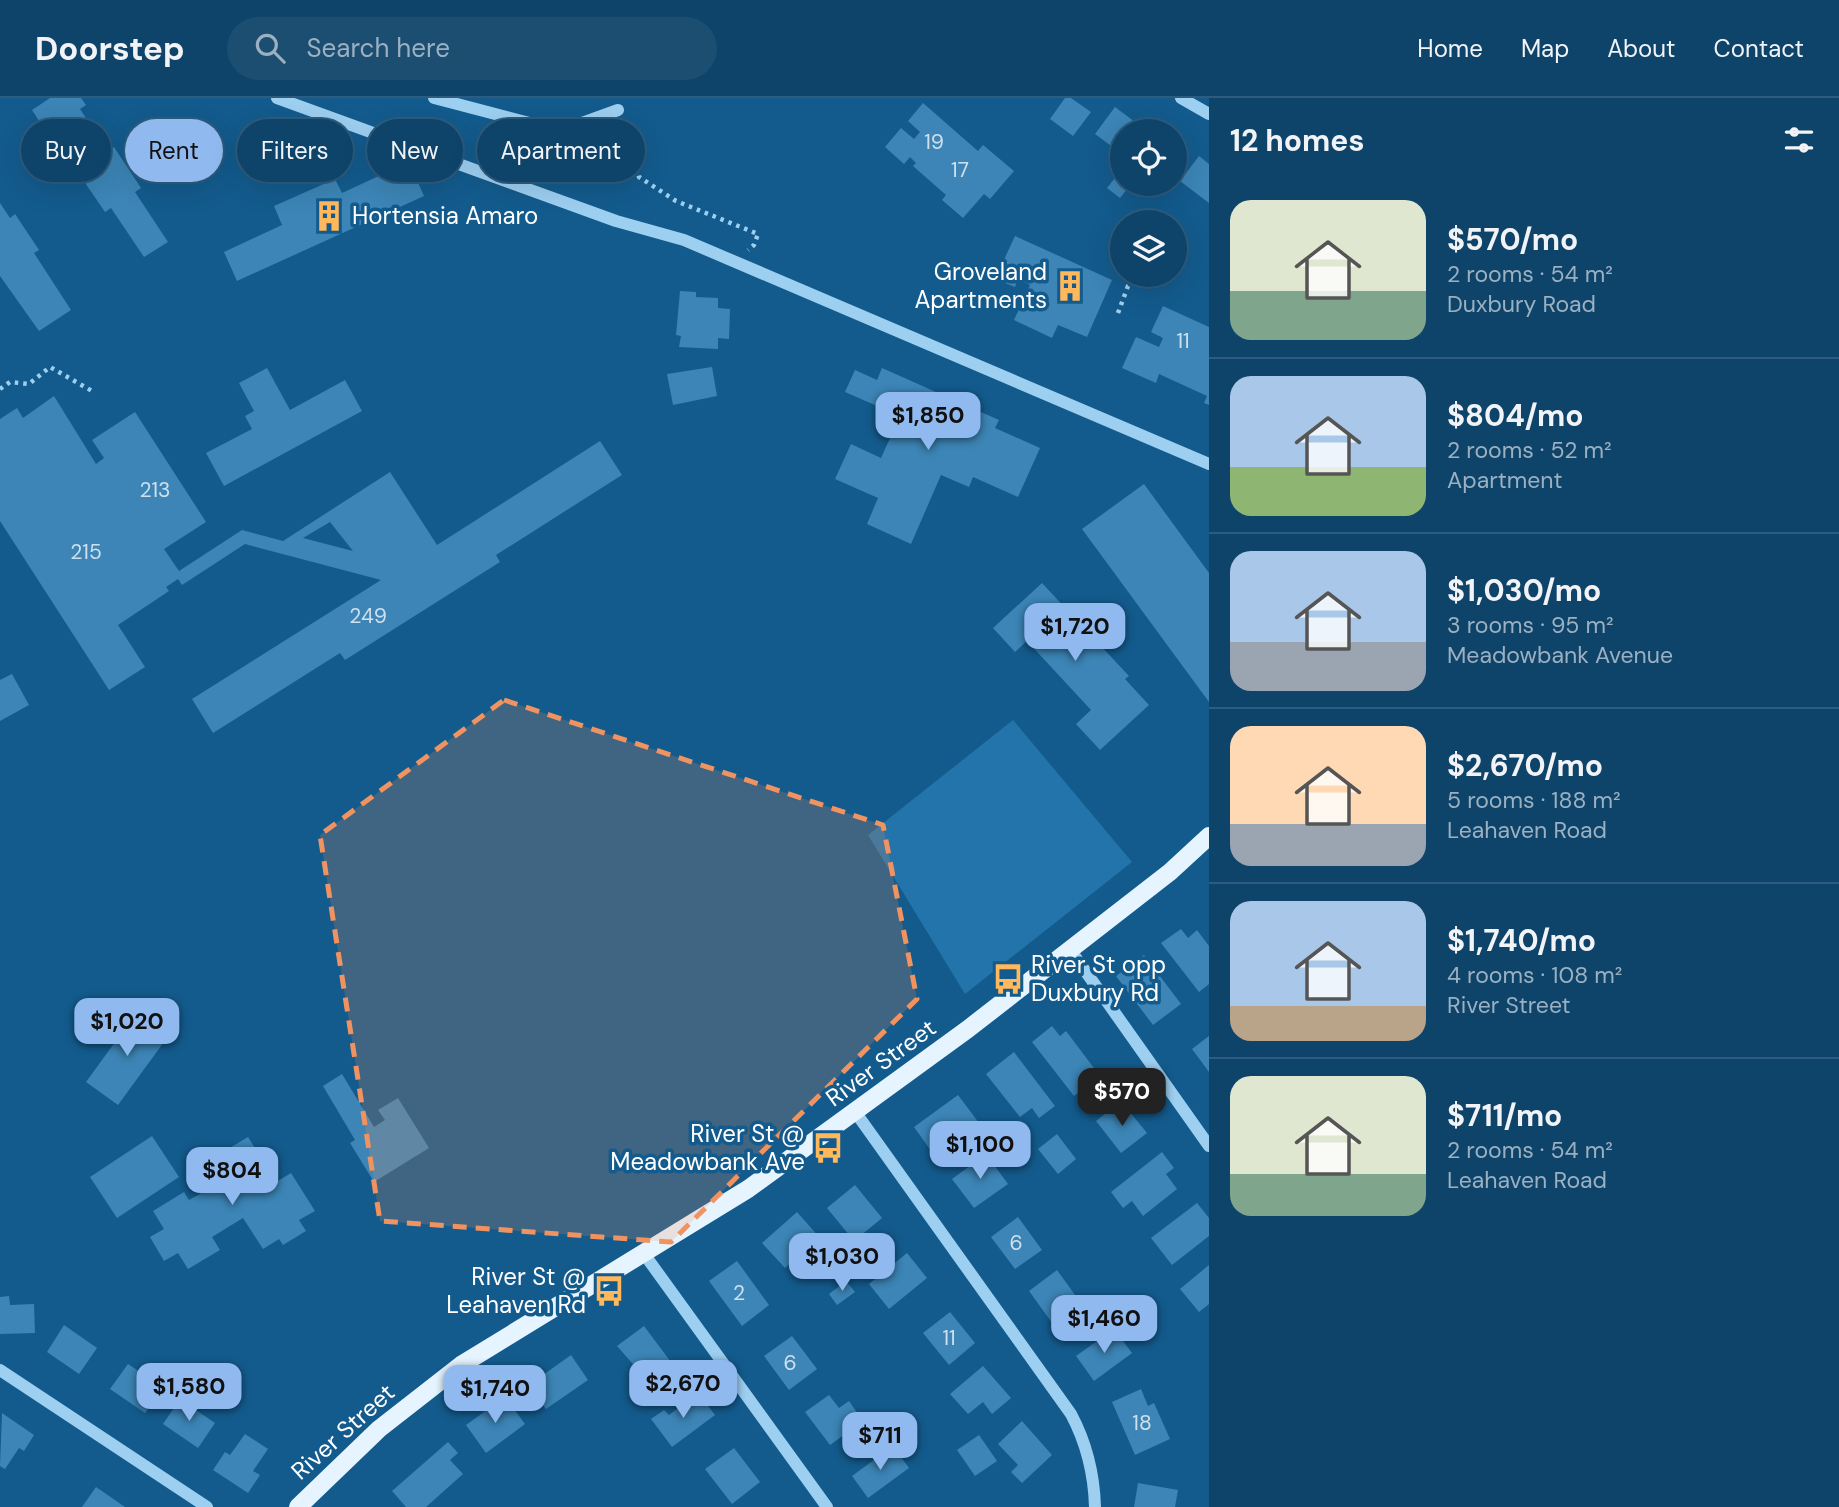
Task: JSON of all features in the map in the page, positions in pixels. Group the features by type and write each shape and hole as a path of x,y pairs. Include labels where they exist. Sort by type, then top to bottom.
{"main road":[{"name":"River Street","path":"298,1507 379,1429 442,1379 642,1251 748,1189 856,1113 1170,872 1209,836"}],"street":[{"path":"277,98 603,216 684,240 1209,464"},
{"path":"434,98 560,131 618,110"},
{"path":"1181,98 1209,114"},
{"path":"1069,948 1209,1146"},
{"path":"856,1113 1071,1414 1084,1439 1094,1477 1096,1507"},
{"path":"642,1251 827,1507"},
{"path":"0,1370 15,1377 207,1507"}],"path":[{"path":"618,110 639,177 676,201 758,234 754,245 734,261"},
{"path":"1118,313 1128,287"},
{"path":"0,389 10,382 29,384 50,367 92,391"}],"highlighted area":[{"path":"504,700 883,825 917,999 671,1242 380,1221 320,835"}],"shaded area":[{"path":"1013,720 1132,862 965,994 868,835"}],"building":[{"path":"50,98 81,98 86,105 80,109 87,119 38,119 32,110"},
{"path":"1065,98 1071,98 1091,112 1073,136 1050,119"},
{"path":"923,103 978,151 983,145 1014,171 990,199 984,194 963,218 942,200 946,195 913,166 916,163 910,157 904,164 885,147 901,128 914,139 920,132 908,121"},
{"path":"1115,107 1131,119 1110,119 1110,145 1095,134"},
{"path":"114,147 125,164 125,182 137,182 141,188 135,192 168,242 144,257 111,208 105,212 85,182 111,182 111,150"},
{"path":"1199,156 1209,164 1209,203 1187,186 1187,172"},
{"name":"Hortensia Amaro","path":"367,181 418,182 424,196 237,281 224,252 282,225 274,206 328,182 336,182 342,193"},
{"path":"0,203 10,218 15,214 39,250 34,253 71,310 39,331 0,276"},
{"name":"Groveland Apartments","path":"1015,236 1110,279 1110,285 1087,337 1058,325 1052,338 1014,320 1030,285 1018,279 1015,287 995,279"},
{"path":"680,291 696,292 696,297 718,298 718,308 730,309 729,339 718,338 718,349 679,347 681,336 676,335"},
{"path":"1163,306 1209,327 1209,405 1204,403 1207,396 1159,374 1156,383 1122,368 1136,337 1159,347 1163,338 1151,332"},
{"path":"712,367 717,396 673,405 667,374"},
{"path":"267,368 290,410 345,380 362,411 224,486 206,453 252,429 245,416 254,411 239,383"},
{"path":"882,368 999,420 995,428 1040,448 1018,497 973,477 969,487 941,475 911,544 867,524 878,498 835,479 851,444 881,458 900,416 845,392 855,370 877,380"},
{"path":"54,396 96,464 104,458 92,440 135,412 206,522 164,549 179,571 242,530 283,541 390,472 437,545 600,441 622,475 496,555 500,562 345,660 340,653 213,733 192,699 381,580 245,544 182,585 178,579 166,587 169,591 118,625 145,667 109,690 0,521 0,419 17,408 23,418","holes":["330,522 353,551 303,538"]},
{"path":"1144,484 1209,573 1209,702 1082,529"},
{"path":"1042,583 1129,676 1125,679 1149,705 1100,750 1076,724 1091,710 1027,641 1015,652 993,628"},
{"path":"12,674 29,705 0,721 0,680"},
{"path":"1181,929 1188,938 1197,930 1209,946 1209,984 1199,992 1161,943"},
{"path":"1144,955 1181,1004 1153,1025 1116,976"},
{"path":"137,1012 169,1035 118,1105 86,1082"},
{"path":"1052,1026 1060,1036 1066,1031 1094,1068 1082,1077 1088,1085 1074,1096 1032,1042"},
{"path":"1209,1036 1209,1072 1192,1049"},
{"path":"1014,1052 1055,1106 1039,1118 1032,1108 1020,1117 986,1074"},
{"path":"342,1074 374,1127 385,1120 378,1110 398,1098 429,1148 374,1182 350,1143 355,1140 323,1086"},
{"path":"958,1095 979,1123 934,1155 914,1127"},
{"path":"1125,1106 1147,1133 1121,1153 1096,1121 1111,1109 1115,1114"},
{"path":"1057,1134 1076,1159 1058,1174 1038,1149"},
{"path":"152,1136 179,1177 117,1218 90,1177"},
{"path":"248,1137 276,1182 291,1173 315,1211 299,1220 306,1231 283,1245 279,1239 263,1249 243,1218 212,1237 220,1250 188,1269 178,1253 164,1261 150,1237 164,1229 153,1211 184,1192 189,1200 205,1191 203,1188 213,1182 203,1164"},
{"path":"1162,1152 1174,1168 1166,1174 1177,1189 1143,1216 1132,1201 1123,1208 1111,1192"},
{"path":"986,1154 1008,1184 974,1208 952,1179"},
{"path":"855,1185 882,1218 854,1241 827,1208"},
{"path":"1197,1203 1209,1218 1209,1236 1172,1265 1151,1238"},
{"path":"797,1212 820,1238 785,1268 762,1243"},
{"path":"1018,1217 1042,1250 1015,1269 991,1237"},
{"path":"907,1253 927,1278 889,1309 869,1284"},
{"path":"737,1261 769,1305 742,1326 709,1281"},
{"path":"1209,1265 1209,1304 1199,1312 1180,1289"},
{"path":"1057,1270 1083,1306 1055,1327 1029,1291"},
{"path":"846,1281 855,1292 837,1305 829,1294"},
{"path":"9,1296 10,1305 34,1304 35,1333 0,1334 0,1297"},
{"path":"950,1312 975,1343 949,1365 923,1333"},
{"path":"64,1325 97,1348 79,1374 47,1352"},
{"path":"644,1326 671,1362 647,1380 617,1346"},
{"path":"1114,1329 1132,1353 1094,1381 1076,1356"},
{"path":"792,1336 817,1369 789,1390 764,1356"},
{"path":"571,1355 588,1380 546,1409 529,1385"},
{"path":"128,1364 162,1387 145,1413 110,1389"},
{"path":"983,1366 1011,1398 992,1414 983,1402 968,1414 950,1394"},
{"path":"1141,1389 1148,1406 1154,1403 1170,1439 1135,1455 1112,1402"},
{"path":"698,1393 715,1415 672,1447 651,1419 664,1410 669,1415"},
{"path":"829,1395 839,1408 849,1401 863,1421 830,1445 805,1412"},
{"path":"505,1397 525,1424 486,1453 466,1425"},
{"path":"180,1399 215,1423 198,1448 163,1424"},
{"path":"2,1413 34,1435 24,1451 19,1448 5,1469 0,1466"},
{"path":"1022,1421 1052,1455 1022,1483 1011,1472 1018,1465 998,1444"},
{"path":"245,1434 268,1449 253,1471 260,1475 248,1493 213,1470 225,1452 230,1455"},
{"path":"979,1435 997,1461 975,1476 957,1450"},
{"path":"448,1442 458,1453 450,1460 463,1474 426,1507 406,1507 392,1491"},
{"path":"893,1446 909,1468 868,1498 852,1476"},
{"path":"734,1448 760,1482 732,1504 705,1469"},
{"path":"1138,1483 1178,1490 1175,1507 1134,1507"},
{"path":"96,1487 125,1507 82,1507"}],"place":[{"name":"Hortensia Amaro","path":"329,216"},
{"name":"Groveland Apartments","path":"1070,286"},
{"name":"River St opp Duxbury Rd","path":"1008,979"},
{"name":"River St @ Meadowbank Ave","path":"828,1148"},
{"name":"River St @ Leahaven Rd","path":"609,1291"}]}
